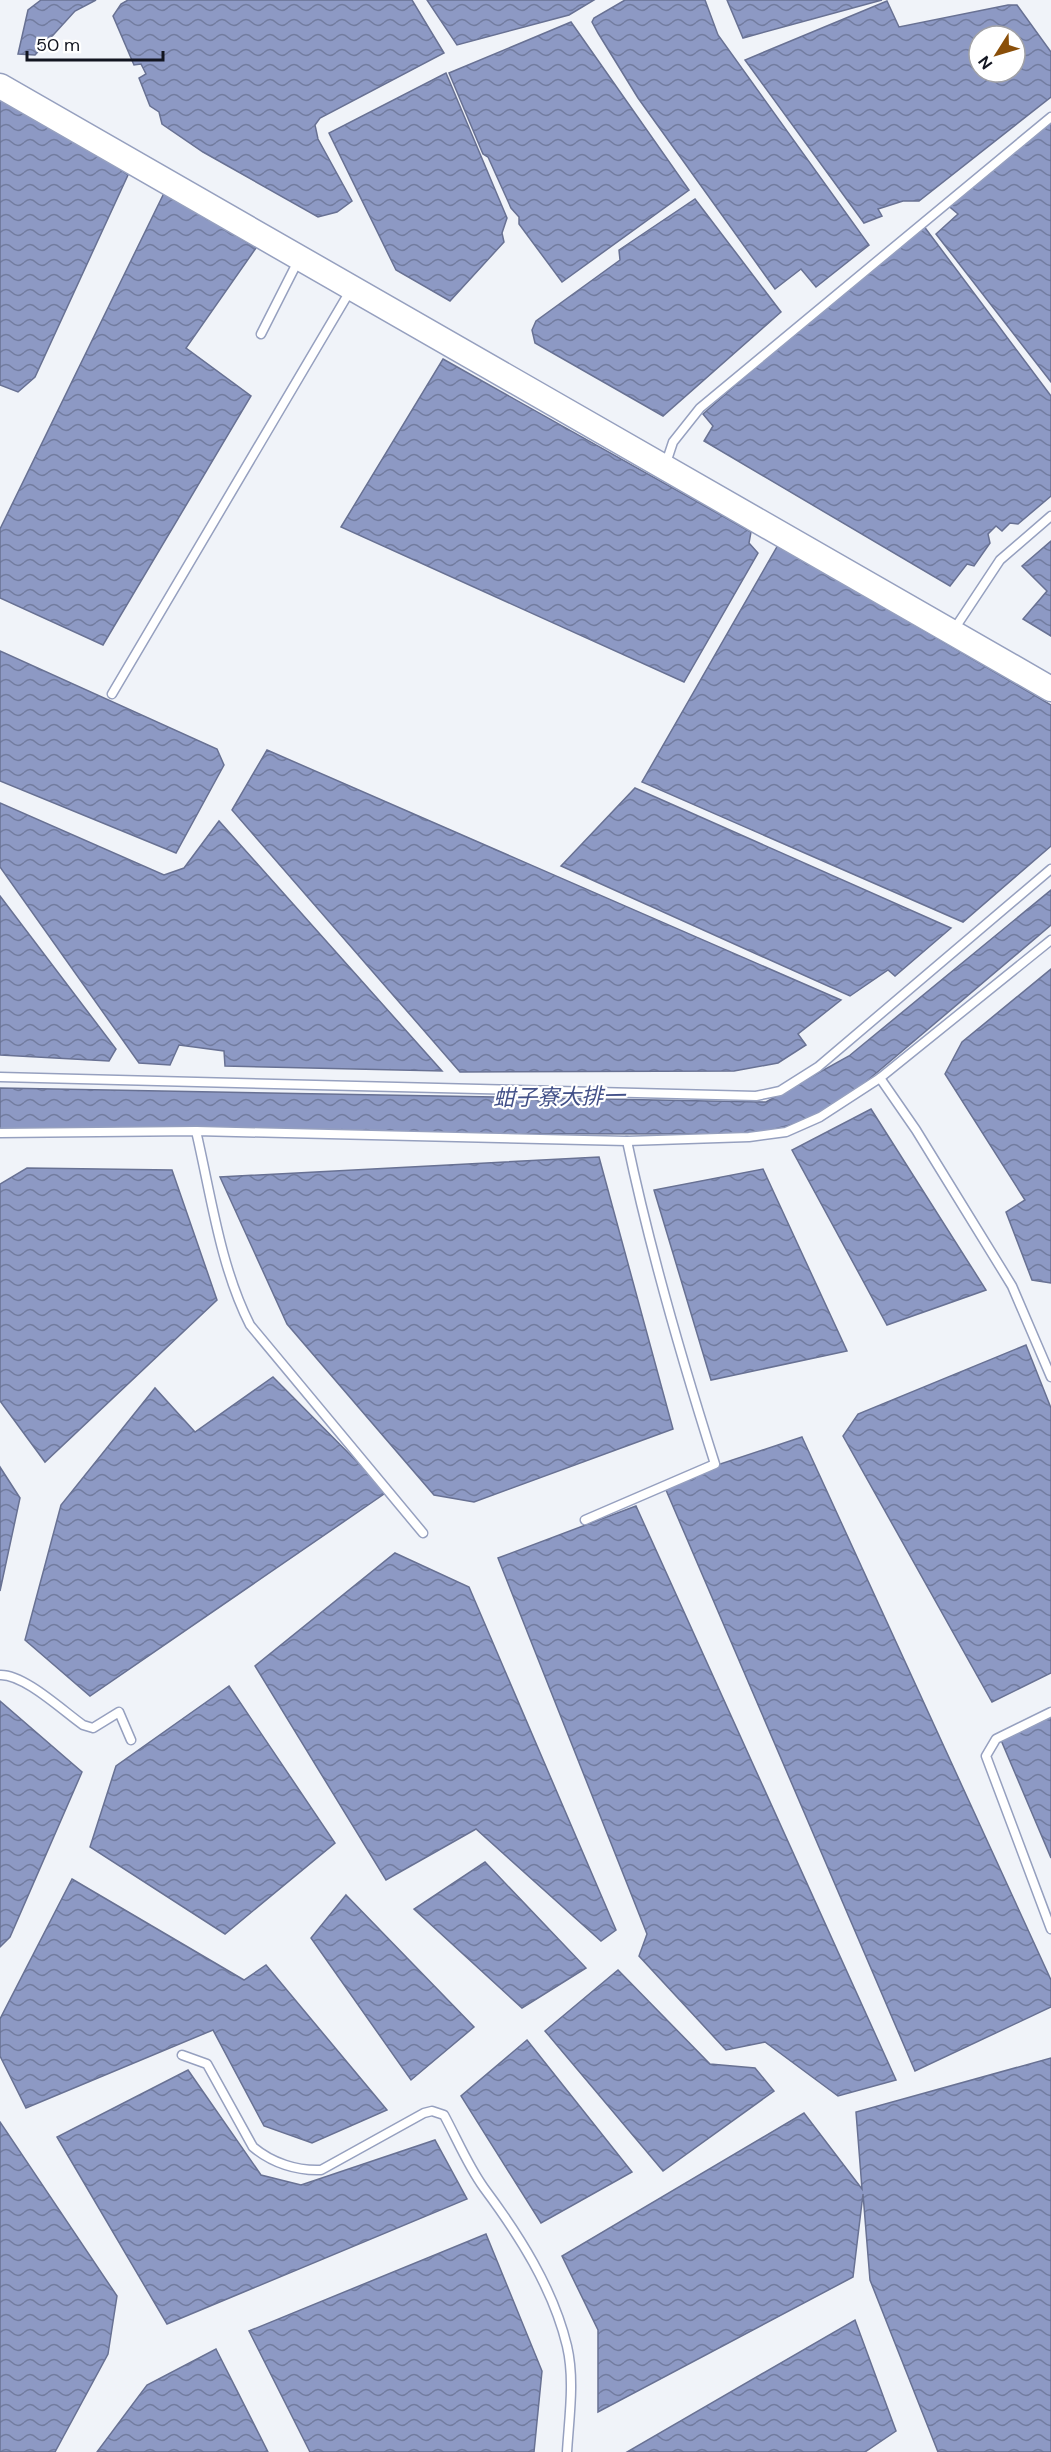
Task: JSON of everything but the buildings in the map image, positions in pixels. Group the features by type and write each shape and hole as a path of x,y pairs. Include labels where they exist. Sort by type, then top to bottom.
{"street":[{"path":"0,86 1051,689"}],"lane":[{"path":"665,467 673,442 700,408 1051,117"},
{"path":"261,334 300,258"},
{"path":"112,694 352,288"},
{"path":"952,632 1000,560 1051,516"},
{"path":"0,1077 756,1096 780,1091 818,1066 1051,869"},
{"path":"0,1133 196,1131 627,1141 749,1137 786,1132 820,1117 880,1078 1051,940"},
{"path":"880,1078 916,1130 1012,1286 1051,1377"},
{"path":"196,1131 230,1274 239,1303 250,1325 423,1533"},
{"path":"585,1520 715,1464 677,1346 651,1250 627,1141"},
{"path":"0,1675 9,1675 24,1682 83,1725 93,1728 119,1712 131,1740"},
{"path":"1051,1712 996,1739 987,1756 1051,1929"},
{"path":"182,2055 207,2064 253,2147 265,2157 304,2171 321,2170 424,2112 432,2111 444,2115 484,2187 500,2206 534,2262 555,2312 567,2347 570,2381 567,2452"}],"water":[{"path":"41,0 96,0 75,11 35,55 18,54 28,10"},
{"path":"128,0 412,0 444,53 320,118 315,125 318,139 352,201 337,212 318,217 203,152 162,124 159,112 150,106 139,78 146,74 141,64 134,65 113,16 121,4"},
{"path":"427,0 594,0 569,15 457,45"},
{"path":"625,0 705,0 718,35 869,245 816,287 801,269 775,289 638,98 592,22 594,18"},
{"path":"727,0 882,0 743,38"},
{"path":"887,1 899,27 1017,5 1051,52 1051,97 919,201 903,201 878,209 882,216 864,223 745,60"},
{"path":"571,22 689,190 562,282 519,224 519,217 511,208 488,157 483,154 449,73"},
{"path":"446,73 507,218 502,233 504,242 450,301 396,270 329,133"},
{"path":"0,87 128,175 35,377 18,392 0,385"},
{"path":"1051,118 1051,382 936,234 958,214 945,203"},
{"path":"165,191 256,248 186,348 251,396 103,645 0,598 0,529"},
{"path":"695,199 781,312 663,416 535,343 532,330 536,321 620,260 619,250"},
{"path":"920,221 1051,396 1051,496 1018,524 1010,523 1002,531 996,526 988,534 990,543 974,566 967,564 950,586 704,441 713,426 703,414"},
{"path":"443,359 751,532 749,543 758,553 684,682 341,527"},
{"path":"1051,541 1051,636 1023,619 1047,591 1022,566"},
{"path":"778,545 1051,705 1051,846 963,922 642,782"},
{"path":"0,651 217,749 224,765 176,853 0,781"},
{"path":"267,750 841,1000 798,1034 806,1045 778,1063 734,1071 460,1072 232,810"},
{"path":"635,788 951,928 895,976 888,970 850,996 561,866"},
{"path":"0,803 164,875 184,868 219,821 442,1071 225,1066 224,1051 179,1045 170,1065 139,1063 0,867"},
{"path":"1051,890 1051,925 861,1086 809,1120 755,1134 0,1133 0,1088 766,1102 849,1056"},
{"path":"0,896 116,1049 109,1061 0,1055"},
{"path":"1051,969 1051,1283 1032,1280 1006,1212 1025,1200 945,1074 962,1042"},
{"path":"871,1109 986,1290 887,1325 792,1150"},
{"path":"599,1157 673,1429 474,1502 434,1495 287,1324 220,1177"},
{"path":"27,1168 172,1170 217,1300 45,1462 0,1401 0,1184"},
{"path":"763,1169 847,1351 711,1380 654,1190"},
{"path":"1026,1345 1051,1408 1051,1673 992,1702 843,1436 858,1414"},
{"path":"273,1377 387,1492 90,1696 25,1640 61,1505 155,1388 195,1432"},
{"path":"802,1437 1051,1980 1051,2007 915,2071 663,1483"},
{"path":"0,1467 20,1498 0,1591"},
{"path":"636,1506 896,2080 838,2096 765,2042 726,2050 639,1956 647,1934 498,1558"},
{"path":"395,1553 469,1587 616,1930 601,1941 476,1829 386,1880 255,1666"},
{"path":"229,1686 335,1843 225,1934 90,1847 116,1766"},
{"path":"0,1701 82,1772 10,1937 0,1947"},
{"path":"1051,1716 1051,1858 1001,1740"},
{"path":"485,1862 586,1968 522,2008 414,1909"},
{"path":"72,1879 244,1980 266,1965 387,2110 312,2143 264,2126 213,2030 26,2108 0,2056 0,2019"},
{"path":"346,1895 474,2027 411,2080 311,1938"},
{"path":"618,1970 710,2064 755,2068 774,2091 663,2171 545,2031"},
{"path":"527,2040 632,2172 541,2223 461,2096"},
{"path":"1051,2058 1051,2452 938,2452 870,2280 863,2194 853,2277 598,2412 598,2330 562,2256 804,2113 862,2189 856,2112"},
{"path":"188,2070 261,2175 301,2185 435,2140 467,2199 167,2324 57,2137"},
{"path":"0,2122 117,2296 108,2354 55,2452 0,2452"},
{"path":"486,2234 542,2371 534,2452 310,2452 249,2331"},
{"path":"855,2320 896,2431 865,2452 627,2452"},
{"path":"216,2349 268,2452 97,2452 147,2385"}],"water label":[{"name":"蚶子寮大排一","path":"559,1097"}]}
